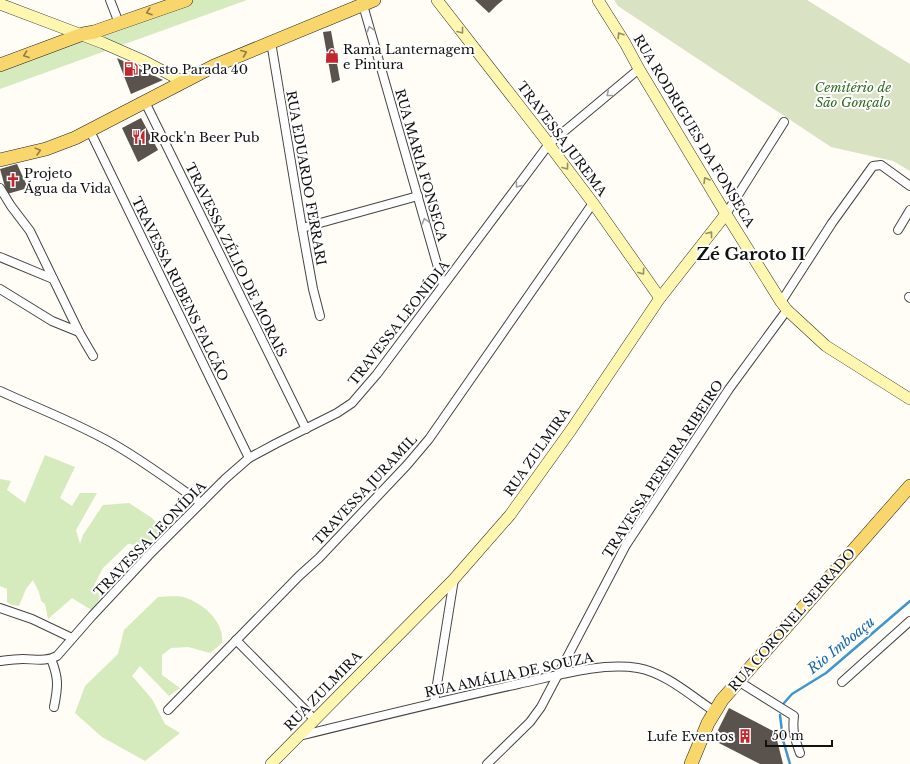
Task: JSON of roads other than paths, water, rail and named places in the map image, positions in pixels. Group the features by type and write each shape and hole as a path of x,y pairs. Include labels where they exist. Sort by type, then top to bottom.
{"main road":[{"path":"0,65 83,34 94,32 119,22 186,0"},
{"name":"TRAVESSA JUREMA","path":"437,0 549,144 660,298"},
{"name":"RUA RODRIGUES DA FONSECA","path":"598,0 726,214 784,306 826,346 910,399"},
{"path":"0,160 46,148 74,138 220,64 369,2"},
{"path":"0,4 83,34 184,82"},
{"name":"RUA ZULMIRA","path":"271,764 454,579 510,515 660,298 726,214"},
{"name":"RUA CORONEL SERRADO","path":"691,764 714,711 738,681 910,486"}],"street":[{"path":"110,0 119,22"},
{"name":"RUA MARIA FONSECA","path":"369,2 418,196 443,285"},
{"name":"RUA EDUARDO FERRARI","path":"271,42 302,228 313,289 320,316"},
{"name":"TRAVESSA LEONÍDIA","path":"52,659 57,656 72,638 200,503 249,458 338,414 352,403 378,374 549,144 639,69"},
{"name":"TRAVESSA ZÉLIO DE MORAIS","path":"145,102 306,429"},
{"name":"RUA ZULMIRA","path":"726,214 784,122"},
{"name":"TRAVESSA RUBENS FALCÃO","path":"90,131 249,458"},
{"name":"TRAVESSA PEREIRA RIBEIRO","path":"487,764 530,722 541,707 626,545 784,306 832,223 873,166 881,165 910,186"},
{"path":"0,188 11,206 30,231 79,332 93,356"},
{"path":"302,228 418,196"},
{"name":"TRAVESSA JURAMIL","path":"168,710 299,576 319,558 407,465 437,427 593,203"},
{"path":"898,230 910,210"},
{"path":"0,257 54,279"},
{"path":"0,289 52,321 79,332"},
{"path":"0,391 116,445 147,464 200,503"},
{"path":"434,702 454,579"},
{"path":"0,608 32,619 72,638"},
{"path":"842,682 910,621"},
{"path":"236,640 314,719"},
{"path":"0,661 11,659 52,659 58,681 58,691 54,707"},
{"name":"RUA AMÁLIA DE SOUZA","path":"299,736 434,702 597,668 621,666 640,669 661,676 714,711"},
{"path":"738,681 794,716 794,738 800,753"}],"waterway":[{"name":"Rio Imboaçu","path":"784,703 792,694 826,673 910,601"},
{"path":"780,715 783,740 790,764"}],"place":[{"name":"Rama Lanternagem e Pintura","path":"332,56"},
{"name":"Posto Parada 40","path":"131,69"},
{"name":"Rock'n Beer Pub","path":"139,137"},
{"name":"Projeto Água da Vida","path":"13,180"},
{"name":"Lufe Eventos","path":"745,736"}],"district":[{"name":"Zé Garoto II","path":"751,254"}],"park label":[{"name":"Cemitério de São Gonçalo","path":"853,94"}]}
